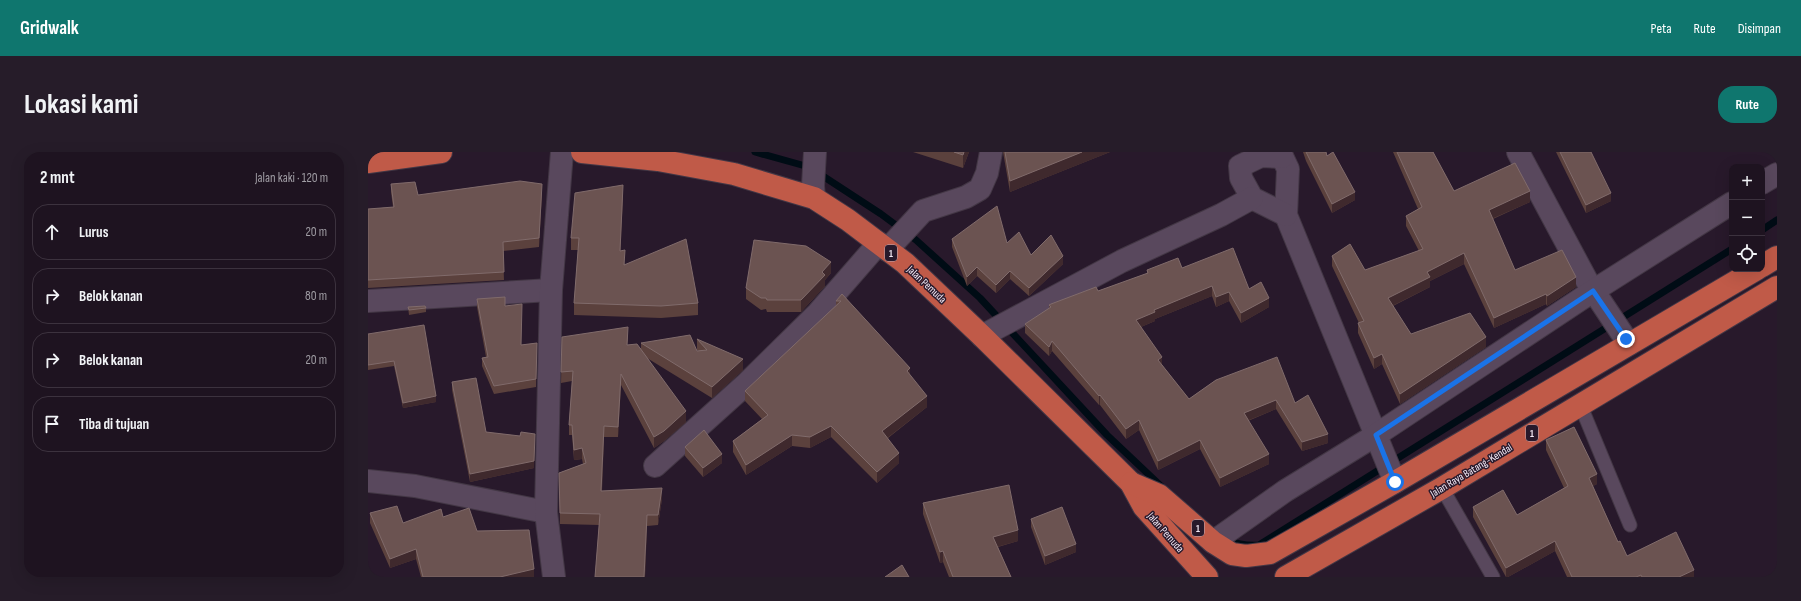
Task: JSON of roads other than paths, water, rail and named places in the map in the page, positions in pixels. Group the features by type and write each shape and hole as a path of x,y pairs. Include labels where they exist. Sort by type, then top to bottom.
{"highway":[{"path":"371,158 441,152"},
{"name":"Jalan Pemuda","path":"582,152 658,160 734,174 813,192 848,220 888,244 905,263 989,332 1131,482 1144,507 1207,577"},
{"path":"1765,264 1777,257"},
{"name":"1","path":"1393,477 1752,272"},
{"name":"Jalan Raya Batang-Kendal","path":"1286,577 1442,488 1777,287"},
{"name":"Jalan Pemuda","path":"1131,482 1159,495 1213,542 1232,554 1246,556 1270,553 1393,477"}],"street":[{"path":"554,577 546,512 552,290 562,152"},
{"path":"813,192 815,152"},
{"path":"655,466 745,385 923,211 966,197 980,189 987,173 992,152"},
{"path":"1518,152 1593,291 1628,342"},
{"path":"1286,215 1252,198 1241,178 1240,166 1261,156 1281,154 1288,169 1286,215 1393,477"},
{"path":"1765,181 1777,174"},
{"path":"989,332 1122,261 1222,215 1252,198"},
{"path":"1213,542 1285,491 1378,442 1593,291 1729,204"},
{"path":"368,301 552,290"},
{"path":"368,481 414,486 546,512"}],"lane":[{"path":"1580,404 1630,525"},
{"path":"1442,488 1493,577"}],"waterway":[{"path":"755,152 809,167 881,214 916,240 980,298 1107,435 1163,488"},
{"path":"1765,228 1777,220"},
{"path":"1227,540 1235,543 1259,545 1729,251"}]}
